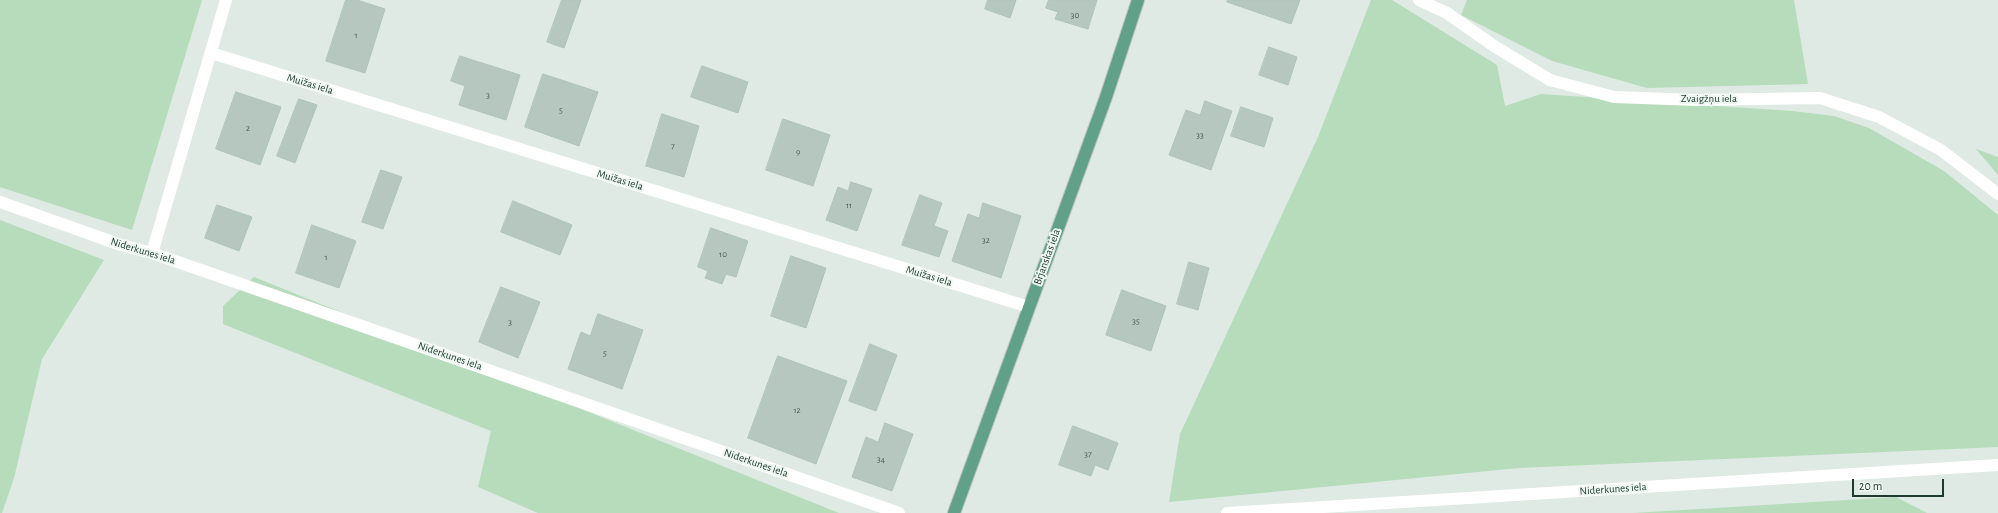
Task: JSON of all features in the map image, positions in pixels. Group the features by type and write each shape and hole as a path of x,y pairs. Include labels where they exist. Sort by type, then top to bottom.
{"main road":[{"name":"Brjanskas iela","path":"954,513 1106,97 1138,0"}],"street":[{"path":"152,253 226,0"},
{"name":"Zvaigžņu iela","path":"1419,0 1447,13 1494,46 1550,80 1614,97 1697,100 1820,98 1879,117 1941,150 1998,194"},
{"name":"Muižas iela","path":"211,53 1029,307"},
{"name":"Niderkunes iela","path":"0,202 121,245 152,253 899,513"},
{"name":"Niderkunes iela","path":"1227,513 1998,466"}],"green space":[{"path":"0,0 202,0 132,230 0,187"},
{"path":"1371,0 1392,0 1497,65 1505,106 1541,94 1792,111 1834,116 1869,128 1944,171 1998,215 1998,447 1519,468 1169,502 1180,434 1318,137"},
{"path":"1467,0 1794,0 1808,84 1647,88 1552,61 1461,15"},
{"path":"1976,149 1998,157 1998,175"},
{"path":"0,220 104,260 42,359 14,478 2,513 0,513"},
{"path":"254,277 839,513 538,513 478,487 491,431 223,324 223,306"},
{"path":"1896,497 1927,513 1633,513"}],"building":[{"path":"346,0 357,0 385,9 365,73 326,61"},
{"path":"562,0 581,0 564,48 547,42"},
{"path":"988,0 1016,0 1010,18 985,9"},
{"path":"1049,0 1097,0 1088,29 1055,19 1058,12 1046,8"},
{"path":"1228,0 1300,0 1291,24 1227,2"},
{"path":"1269,47 1297,57 1288,85 1259,75"},
{"path":"460,56 520,75 506,120 459,105 465,86 451,81"},
{"path":"702,66 748,82 738,113 691,97"},
{"path":"543,74 598,92 579,146 525,127"},
{"path":"236,92 281,107 260,165 216,149"},
{"path":"299,99 317,105 295,163 277,156"},
{"path":"1205,101 1232,111 1211,170 1169,155 1186,110 1200,115"},
{"path":"1241,107 1273,118 1264,147 1231,136"},
{"path":"662,114 699,126 684,177 646,166"},
{"path":"783,119 830,135 813,186 766,170"},
{"path":"381,170 402,177 383,229 362,222"},
{"path":"851,182 872,189 857,231 826,220 838,187 848,191"},
{"path":"920,195 942,203 934,226 948,231 939,257 902,245"},
{"path":"513,201 572,225 560,255 501,232"},
{"path":"983,203 1021,216 1001,278 952,261 968,214 979,218"},
{"path":"217,205 252,217 239,251 205,238"},
{"path":"312,225 356,241 339,288 296,273"},
{"path":"711,228 748,241 736,277 726,274 722,284 705,278 708,271 698,267"},
{"path":"791,256 826,268 806,328 771,316"},
{"path":"1189,262 1209,268 1198,310 1177,304"},
{"path":"501,287 540,302 518,358 479,342"},
{"path":"1122,290 1166,306 1151,351 1106,335"},
{"path":"598,314 643,330 622,389 568,369 581,332 590,336"},
{"path":"870,344 897,355 876,411 849,401"},
{"path":"778,356 847,381 816,464 748,438"},
{"path":"885,423 913,434 892,491 852,477 866,437 878,442"},
{"path":"1073,426 1118,443 1108,470 1095,465 1091,476 1059,465"}]}
